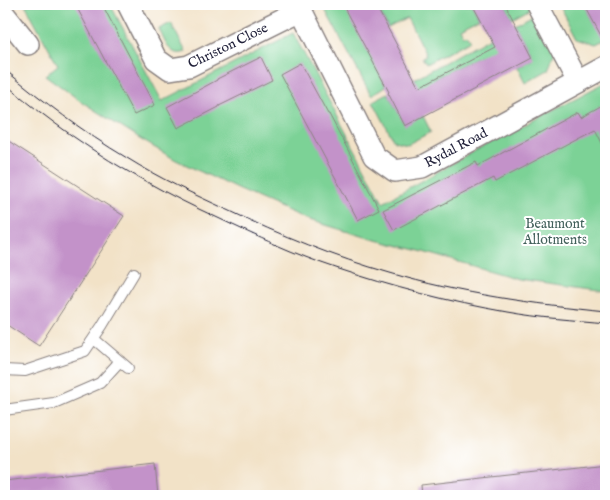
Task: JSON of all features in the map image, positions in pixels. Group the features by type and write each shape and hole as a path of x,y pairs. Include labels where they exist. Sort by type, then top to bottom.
{"street":[{"name":"Christon Close","path":"128,4 156,59 170,69 189,66 300,7"},
{"path":"537,4 578,82"},
{"name":"Rydal Road","path":"300,7 374,156 395,171 422,167 606,67"},
{"path":"4,14 28,44"}],"lane":[{"path":"4,370 26,370 85,351 134,273"},
{"path":"4,410 54,402 100,383 124,364 94,339"}],"green space":[{"name":"Beaumont Allotments","path":"25,4 110,4 162,101 293,33 383,202 606,82 606,291 518,279 306,219 176,160 79,100 45,75 58,65"},
{"path":"326,4 343,4 386,86 371,95 323,6"},
{"path":"375,4 472,4 479,17 459,27 463,35 466,33 470,40 426,64 422,57 426,55 407,18 388,28"},
{"path":"505,4 530,4 532,7 512,18"},
{"path":"559,4 584,4 596,25 606,20 606,39 596,44 577,38"},
{"path":"535,13 555,50 548,70 525,83 517,67 533,58 515,24"},
{"path":"171,23 186,52 175,53 168,47 159,29"},
{"path":"498,32 507,49 478,56 434,79 438,86 413,99 405,84"},
{"path":"388,93 405,125 423,116 431,132 408,144 394,141 373,101"}],"building":[{"path":"75,4 102,4 155,105 134,115"},
{"path":"342,4 375,4 419,87 495,47 472,4 505,4 533,58 405,126"},
{"path":"584,4 606,4 606,45"},
{"path":"261,57 272,80 178,128 167,107"},
{"path":"300,63 379,209 358,220 280,74"},
{"path":"606,103 606,151 595,129 495,182 493,178 394,230 383,210 476,162 478,166 578,112 581,117"},
{"path":"4,138 124,216 39,346 4,323"},
{"path":"155,464 158,496 4,496 4,481"},
{"path":"606,464 606,496 422,496 421,485"}],"tram line":[{"path":"4,69 79,127 139,165 202,198 308,245 369,267 443,287 524,301 606,311"},
{"path":"4,83 73,136 128,172 200,210 306,257 378,281 465,304 533,316 606,323"}]}
